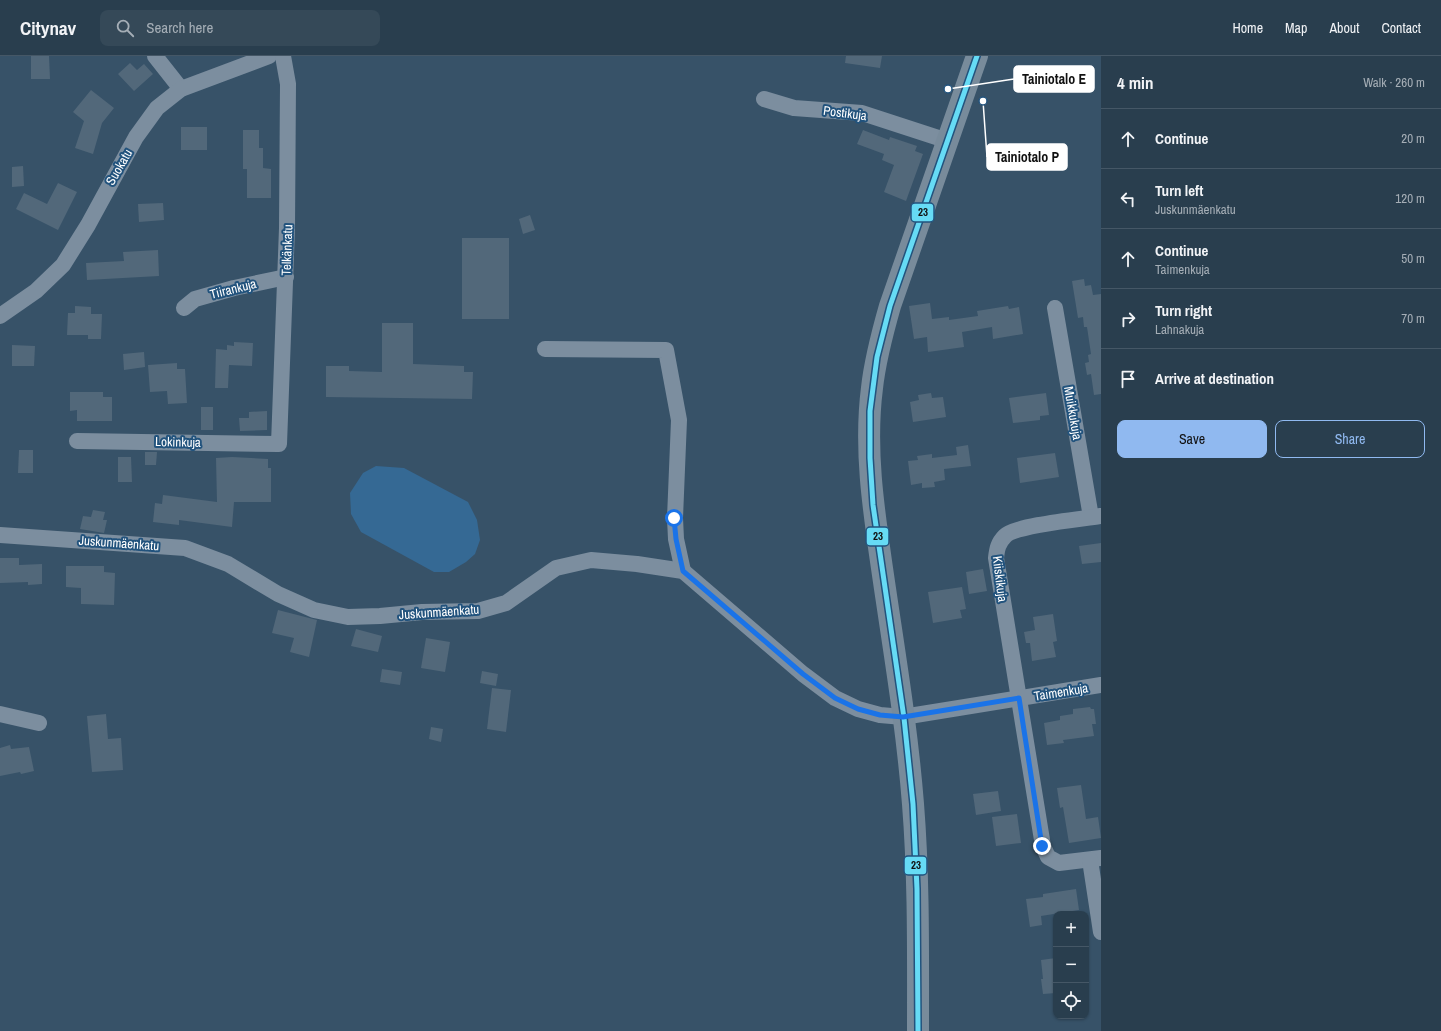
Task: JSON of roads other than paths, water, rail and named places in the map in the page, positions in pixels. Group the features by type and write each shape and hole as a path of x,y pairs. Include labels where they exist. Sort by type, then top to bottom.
{"street":[{"path":"155,56 181,88"},
{"name":"Suokatu","path":"0,316 36,291 63,265 88,225 136,137 157,108 181,88 269,56"},
{"name":"Telkänkatu","path":"278,444 286,277 288,84 283,56"},
{"path":"918,1031 918,909 913,804 903,717 874,513 869,444 871,390 878,347 890,306 977,56"},
{"name":"Postikuja","path":"764,99 794,108 862,113 948,141"},
{"name":"Tiirankuja","path":"184,308 195,298 286,277"},
{"name":"Muikkukuja","path":"1056,308 1096,516"},
{"path":"545,349 666,350 679,420 674,518 676,539 683,571 803,674 835,698 858,709 880,715 903,717"},
{"name":"Lokinkuja","path":"77,441 278,444"},
{"name":"Kiiskikuja","path":"1096,516 1021,528 1006,535 997,546 996,558 1042,846 1048,857 1059,863 1096,859"},
{"name":"Juskunmäenkatu","path":"0,535 185,548 228,564 278,594 314,610 348,617 422,612 478,611 506,603 556,568 591,560 637,564 683,571"},
{"name":"Taimenkuja","path":"903,717 1101,685"},
{"path":"0,714 38,723"},
{"path":"1096,859 1101,932"}],"place":[{"name":"Tainiotalo E","path":"948,89"},
{"name":"Tainiotalo P","path":"983,101"}]}
